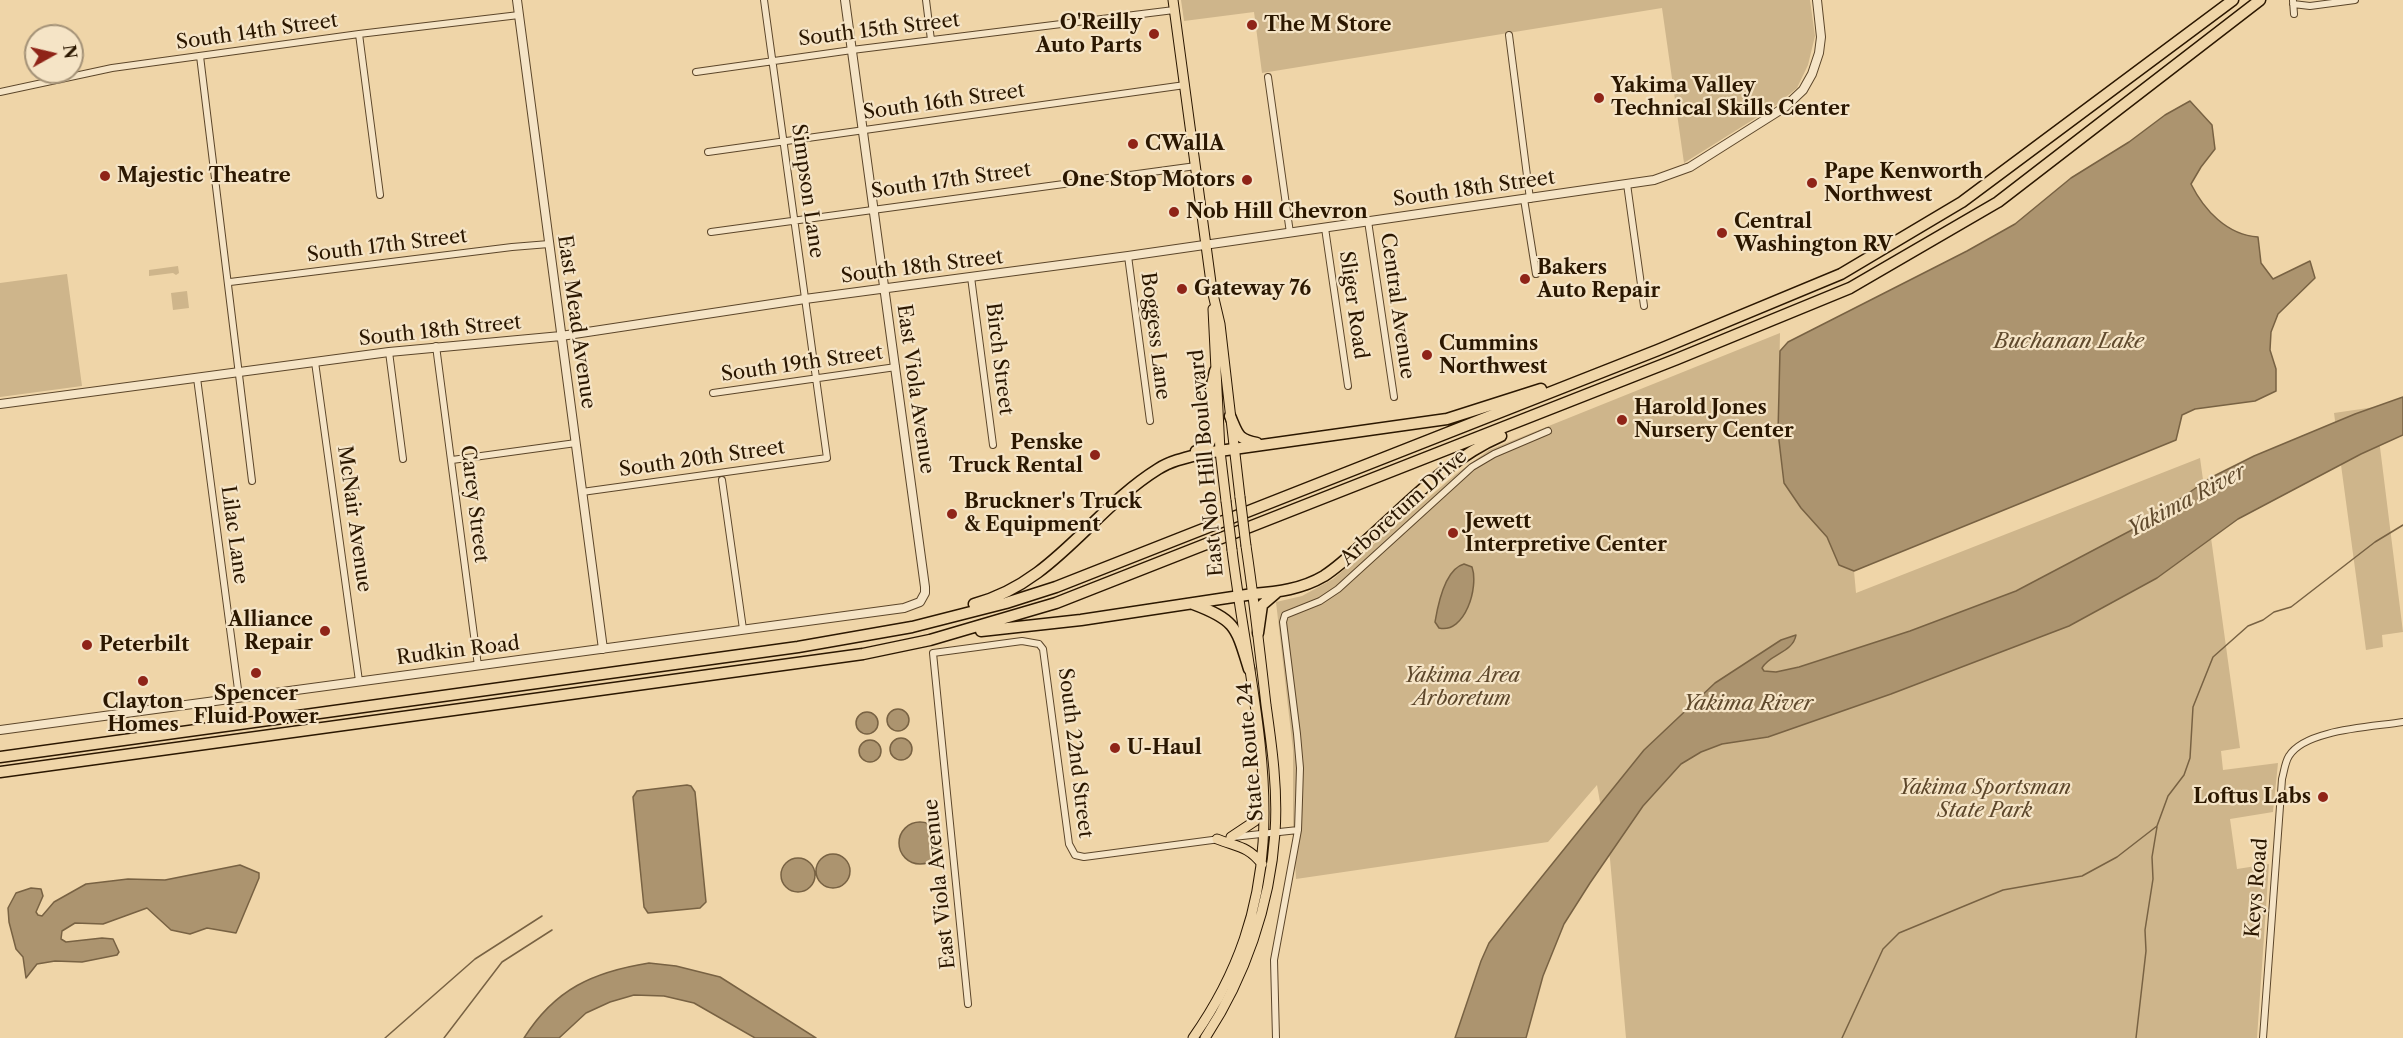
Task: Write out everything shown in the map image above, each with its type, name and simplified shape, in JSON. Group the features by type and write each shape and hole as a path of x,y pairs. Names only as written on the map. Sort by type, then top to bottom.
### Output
{"highway":[{"path":"0,757 798,647 912,627 1006,603 1056,587 1658,350 1841,274 1962,202 2233,0"},
{"path":"0,772 863,654 930,639 1056,603 1677,359 1850,288 1998,202 2260,0"},
{"path":"1176,460 1220,451 1448,418 1541,389 1582,372 1658,350"},
{"path":"930,639 979,631 1081,620 1296,588 1324,576 1344,561 1452,465 1485,443 1631,382 1677,359"},
{"path":"798,647 987,601 1033,577 1144,479 1176,460 1208,446 1212,439 1211,389 1215,371"},
{"path":"1230,416 1238,435 1246,441 1263,445"},
{"path":"1258,633 1262,605 1276,592"},
{"path":"1190,603 1227,619 1238,633 1250,669"}],"main road":[{"name":"East Nob Hill Boulevard","path":"1174,5 1212,291 1220,451 1238,596"},
{"name":"East Nob Hill Boulevard","path":"1212,291 1220,324 1253,594"},
{"name":"State Route 24","path":"1204,1038 1233,988 1256,934 1266,894 1275,832 1274,760 1253,594"},
{"name":"State Route 24","path":"1193,1038 1215,1004 1237,959 1250,920 1262,864 1265,800 1260,736 1238,596"},
{"path":"1231,837 1255,822 1265,800"},
{"path":"1217,839 1243,847 1262,864"}],"street":[{"name":"East Mead Avenue","path":"517,0 603,649"},
{"name":"Simpson Lane","path":"764,0 827,458"},
{"name":"East Viola Avenue","path":"845,0 925,587 925,593 920,602"},
{"path":"926,0 931,40"},
{"name":"South 18th Street","path":"0,404 436,346 561,336 1661,178 1690,167 1785,107 1803,90 1812,74 1821,44 1817,0"},
{"path":"2294,14 2293,2 2310,6 2355,0"},
{"name":"South 15th Street","path":"696,72 1174,5"},
{"name":"South 14th Street","path":"0,92 112,68 359,34 519,15"},
{"path":"359,34 380,195"},
{"path":"1509,35 1536,274"},
{"path":"200,56 230,282 238,372 252,481"},
{"path":"1268,77 1290,233"},
{"name":"South 16th Street","path":"708,152 1185,85"},
{"name":"South 17th Street","path":"711,232 874,208 1196,166"},
{"path":"1627,184 1644,306"},
{"name":"Central Avenue","path":"1368,221 1394,397"},
{"name":"Sliger Road","path":"1325,228 1348,386"},
{"name":"South 17th Street","path":"230,282 549,244"},
{"name":"Boggess Lane","path":"1128,256 1150,421"},
{"name":"Birch Street","path":"971,277 993,445"},
{"name":"Carey Street","path":"436,346 478,666"},
{"path":"389,352 403,459"},
{"name":"McNair Avenue","path":"315,362 359,681"},
{"name":"South 19th Street","path":"713,393 896,367"},
{"name":"Lilac Lane","path":"197,378 239,697"},
{"name":"Arboretum Drive","path":"1298,830 1300,768 1283,622 1285,615 1320,600 1338,589 1482,460 1548,431"},
{"path":"452,460 576,443"},
{"name":"South 20th Street","path":"582,492 827,458"},
{"path":"722,480 743,629"},
{"name":"Rudkin Road","path":"0,730 904,608 920,602"},
{"name":"South 22nd Street","path":"933,653 1022,641 1039,644 1043,650 1069,844 1075,855 1081,857 1298,830"},
{"name":"East Viola Avenue","path":"933,653 968,1004"},
{"name":"Keys Road","path":"2263,1038 2282,779 2289,756 2303,743 2322,735 2403,722"},
{"path":"1276,1038 1274,960 1298,830"}],"green space":[{"path":"1181,0 1810,0 1815,36 1808,65 1797,88 1775,106 1684,163 1662,8 1262,73 1254,12 1184,21"},
{"path":"178,266 179,273 176,275 173,273 149,276 149,270"},
{"path":"67,274 82,386 0,397 0,283"},
{"path":"187,291 189,308 173,310 171,293"},
{"name":"Yakima Sportsman State Park","path":"1780,333 1778,432 1784,483 1801,508 1827,537 1839,565 1854,571 1856,593 2200,458 2240,748 2221,751 2223,770 2278,763 2273,812 2230,819 2237,869 2269,864 2257,1038 1626,1038 1610,859 1597,785 1548,842 1296,879 1293,750 1276,602 1302,596 1333,579 1456,474 1489,450"},
{"path":"2375,407 2403,632 2382,635 2383,647 2366,650 2334,413"}],"water":[{"name":"Buchanan Lake","path":"2190,101 2212,125 2215,149 2191,184 2196,194 2210,212 2227,226 2236,232 2258,237 2261,263 2273,279 2310,261 2315,278 2278,314 2271,332 2270,350 2276,369 2276,391 2255,401 2195,409 2182,415 2176,440 1854,571 1839,565 1827,537 1801,508 1784,483 1778,432 1780,351 1788,342 1967,251 2015,224 2071,178 2129,142 2165,115"},
{"name":"Yakima River","path":"2403,397 2403,435 2361,454 2238,519 2157,578 2069,626 1891,694 1768,737 1722,744 1701,752 1681,764 1643,806 1564,924 1543,976 1526,1038 1455,1038 1489,943 1644,750 1715,683 1781,640 1796,635 1786,650 1765,663 1762,668 1764,671 1776,672 1799,667 1910,631 2016,591 2147,522 2210,478 2254,456 2355,414"},
{"path":"1464,564 1472,567 1474,576 1468,607 1456,624 1448,628 1439,628 1435,622 1447,580 1457,567"},
{"path":"894,709 902,709 909,716 909,724 902,731 894,731 887,724 887,716"},
{"path":"863,712 871,712 878,719 878,727 871,734 863,734 856,727 856,719"},
{"path":"897,738 905,738 912,745 912,753 905,760 897,760 890,753 890,745"},
{"path":"866,740 874,740 881,747 881,755 874,762 866,762 859,755 859,747"},
{"path":"691,786 695,792 706,902 700,908 648,913 644,907 633,797 637,791"},
{"path":"920,822 935,828 941,843 935,858 920,864 905,858 899,843 905,828"},
{"path":"833,854 845,859 850,871 845,883 833,888 821,883 816,871 821,859"},
{"path":"798,858 810,863 815,875 810,887 798,892 786,887 781,875 786,863"},
{"path":"240,865 259,873 259,878 236,933 207,928 190,934 171,930 147,908 103,924 75,923 62,931 61,939 66,942 113,939 119,952 117,955 82,962 55,961 37,964 26,978 23,957 16,949 9,922 8,908 16,893 31,888 41,889 43,896 36,912 42,916 54,902 86,884 128,879 165,880"},
{"path":"649,963 676,966 720,977 816,1038 755,1038 694,1003 664,996 634,995 610,1002 586,1013 559,1038 524,1038 549,1007 562,995 577,986 610,972"}],"waterway":[{"path":"1842,1038 1883,949 1899,933 2003,890 2082,876 2117,857 2157,826 2168,796 2184,775 2190,758 2193,707 2213,657 2248,626 2263,620 2274,612 2291,607 2375,542 2403,525"},
{"path":"2136,1038 2146,951 2145,930 2153,879 2152,857 2157,827"},
{"path":"385,1038 475,959 542,916"},
{"path":"444,1038 502,962 552,930"}],"place":[{"name":"The M Store","path":"1252,25"},
{"name":"O'Reilly Auto Parts","path":"1154,34"},
{"name":"Yakima Valley Technical Skills Center","path":"1599,98"},
{"name":"CWallA","path":"1133,144"},
{"name":"Majestic Theatre","path":"105,176"},
{"name":"One Stop Motors","path":"1247,180"},
{"name":"Pape Kenworth Northwest","path":"1812,183"},
{"name":"Nob Hill Chevron","path":"1174,212"},
{"name":"Central Washington RV","path":"1722,233"},
{"name":"Bakers Auto Repair","path":"1525,279"},
{"name":"Gateway 76","path":"1182,289"},
{"name":"Cummins Northwest","path":"1427,355"},
{"name":"Harold Jones Nursery Center","path":"1622,420"},
{"name":"Penske Truck Rental","path":"1095,455"},
{"name":"Bruckner's Truck & Equipment","path":"952,514"},
{"name":"Jewett Interpretive Center","path":"1453,533"},
{"name":"Alliance Repair","path":"325,631"},
{"name":"Peterbilt","path":"87,645"},
{"name":"Spencer Fluid Power","path":"256,673"},
{"name":"Clayton Homes","path":"143,681"},
{"name":"U-Haul","path":"1115,748"},
{"name":"Loftus Labs","path":"2323,797"}],"park label":[{"name":"Yakima Area Arboretum","path":"1462,688"}]}
